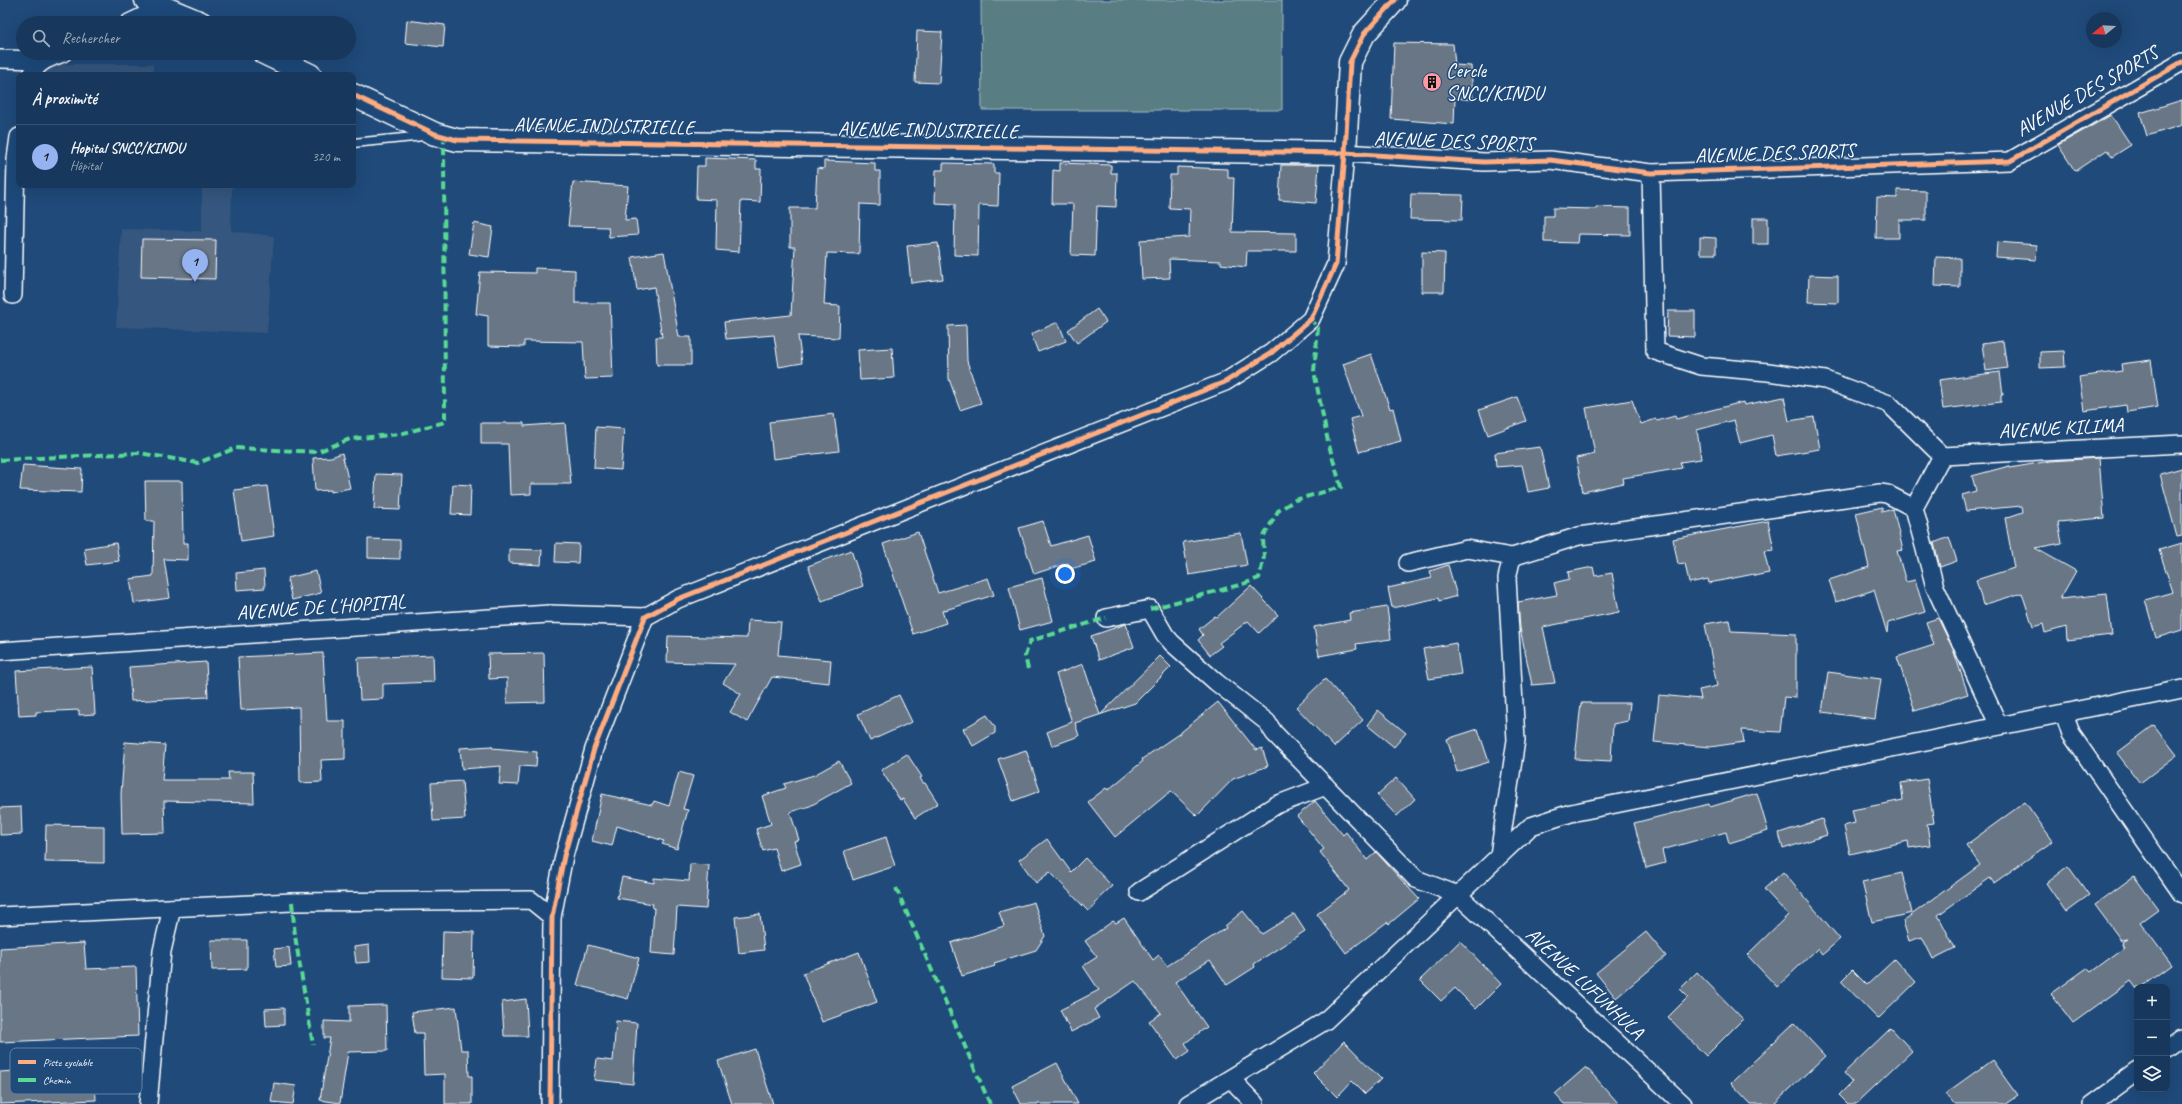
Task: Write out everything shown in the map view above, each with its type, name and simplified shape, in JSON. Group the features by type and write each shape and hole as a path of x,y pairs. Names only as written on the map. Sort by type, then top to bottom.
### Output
{"street":[{"path":"550,1104 552,917 564,856 594,749 645,617 678,599 1225,382 1271,353 1311,319 1336,264 1345,153 1350,62 1364,34 1395,0"},
{"path":"138,16 156,3 185,16"},
{"path":"0,59 16,59"},
{"path":"33,72 35,67 44,60"},
{"path":"279,60 304,72"},
{"name":"AVENUE DES SPORTS","path":"1345,153 1484,162 1550,160 1650,173 2010,161 2182,62"},
{"name":"AVENUE INDUSTRIELLE","path":"356,96 435,134 457,140 1345,153"},
{"path":"13,295 7,258 8,159 16,143"},
{"path":"1650,173 1655,351 1706,367 1768,372 1825,380 1889,404 1942,456 1914,508 1935,587 1999,726"},
{"name":"AVENUE KILIMA","path":"1942,456 2182,444"},
{"path":"1408,563 1467,549 1512,557 1579,536 1880,493 1887,494 1914,508"},
{"path":"1499,855 1516,740 1507,578 1512,557"},
{"path":"1106,618 1150,609 1165,635 1172,643 1216,682 1267,722 1274,732 1416,879 1458,895"},
{"name":"AVENUE DE L'HOPITAL","path":"0,651 549,614 645,617"},
{"path":"1188,1104 1325,1021 1531,826 1571,812 2182,688"},
{"path":"2064,713 2072,734 2182,894"},
{"path":"1139,892 1276,805 1326,786"},
{"name":"AVENUE LUFUNHULA","path":"1458,895 1683,1104"},
{"path":"0,916 292,902 531,900 552,917"},
{"path":"148,1104 162,951 172,908"},
{"path":"2170,1048 2182,1039"},
{"path":"2092,1104 2134,1073"},
{"path":"1231,1079 1255,1104"}],"lane":[{"path":"356,143 435,134"}],"shaded area":[{"path":"36,64 153,64 153,72 36,72"},
{"path":"202,188 232,188 231,231 274,236 267,333 116,327 121,229 202,231"}],"green space":[{"path":"981,0 1282,0 1282,110 982,110"}],"building":[{"path":"407,20 445,25 443,47 405,43"},
{"path":"917,31 942,32 939,83 915,82"},
{"name":"Cercle SNCC/KINDU","path":"1394,43 1453,44 1455,65 1471,66 1473,100 1455,98 1454,124 1391,119"},
{"path":"2182,100 2182,125 2147,136 2140,113"},
{"path":"2111,115 2131,145 2112,157 2107,150 2075,171 2058,145"},
{"path":"705,158 756,160 756,169 761,169 760,202 741,201 739,252 716,250 717,200 696,199 697,166 705,166"},
{"path":"824,161 875,163 875,171 880,171 880,205 860,204 859,254 827,253 824,305 840,306 839,338 798,336 802,363 779,367 774,335 726,339 724,322 791,315 795,247 790,247 790,208 815,208 817,168 824,169"},
{"path":"943,163 994,164 994,173 999,173 998,206 979,205 978,256 954,255 955,204 935,203 936,170 943,170"},
{"path":"1060,163 1111,165 1111,173 1117,173 1116,207 1097,206 1095,256 1071,255 1073,204 1052,204 1053,170 1060,171"},
{"path":"1281,165 1319,165 1316,203 1279,200"},
{"path":"1177,167 1228,169 1228,178 1234,178 1232,232 1296,233 1296,251 1247,251 1246,267 1221,264 1221,261 1169,259 1170,278 1142,279 1140,240 1189,237 1190,209 1169,208 1170,175 1177,175"},
{"path":"573,182 628,186 625,220 636,219 638,235 609,237 608,227 568,226"},
{"path":"1897,190 1926,191 1926,220 1899,220 1899,238 1876,238 1877,197 1897,198"},
{"path":"1411,194 1463,195 1462,220 1410,219"},
{"path":"1596,207 1630,208 1630,235 1578,234 1577,243 1544,242 1544,216 1553,216 1553,208 1596,209"},
{"path":"1753,218 1768,218 1768,244 1753,244"},
{"path":"474,223 493,227 489,257 469,254"},
{"path":"1700,237 1716,238 1716,254 1700,254"},
{"path":"142,239 216,240 215,279 141,277"},
{"path":"1997,242 2037,245 2036,260 1996,257"},
{"path":"938,243 943,279 911,283 907,246"},
{"path":"664,252 679,337 691,337 691,365 657,365 656,337 662,337 654,287 637,290 632,257"},
{"path":"1422,252 1445,253 1444,292 1422,292"},
{"path":"1936,257 1960,258 1960,287 1935,286"},
{"path":"535,268 575,270 575,303 610,303 613,378 585,379 583,342 524,341 524,347 488,346 488,316 476,314 480,272 535,273"},
{"path":"1809,275 1838,276 1838,303 1808,302"},
{"path":"1097,309 1106,322 1077,343 1068,330"},
{"path":"1668,311 1695,311 1695,337 1667,336"},
{"path":"1058,322 1066,341 1038,352 1031,334"},
{"path":"966,325 967,361 981,403 960,410 949,379 948,326"},
{"path":"2003,341 2007,368 1986,371 1982,344"},
{"path":"892,348 894,378 860,380 858,350"},
{"path":"2064,351 2065,367 2040,368 2040,352"},
{"path":"1371,354 1390,409 1393,408 1401,441 1359,452 1350,419 1361,416 1343,364"},
{"path":"2151,360 2158,407 2127,412 2126,405 2084,411 2079,377 2122,371 2121,364"},
{"path":"2000,372 2003,395 2001,395 2001,402 1943,409 1939,380"},
{"path":"1517,397 1526,421 1488,435 1479,410"},
{"path":"1784,397 1789,421 1814,417 1820,449 1776,456 1772,435 1740,443 1734,420 1697,430 1701,459 1680,462 1682,468 1623,478 1624,483 1583,492 1576,458 1595,454 1586,408 1632,400 1641,424 1656,419 1657,421 1675,416 1676,419 1743,402 1744,405"},
{"path":"834,414 839,451 773,459 769,422"},
{"path":"481,423 524,423 524,426 565,423 571,484 531,484 531,494 510,495 508,444 481,444"},
{"path":"596,427 624,429 621,470 594,468"},
{"path":"1540,447 1549,488 1528,492 1522,465 1496,467 1495,453"},
{"path":"342,453 350,488 331,492 331,490 315,491 313,458 331,457"},
{"path":"2099,458 2104,518 2058,522 2062,543 2035,548 2076,571 2060,599 2107,594 2112,635 2067,640 2066,627 2045,633 2043,624 2033,627 2022,593 1983,605 1976,580 2014,568 2005,518 2023,512 2022,506 1966,511 1962,495 1976,491 1972,476 2009,466 2010,468 2050,461"},
{"path":"23,465 82,469 81,492 20,490"},
{"path":"2182,468 2182,536 2177,537 2160,474"},
{"path":"376,474 402,475 400,510 374,509"},
{"path":"145,481 182,481 183,543 188,543 188,560 164,559 170,598 134,603 130,579 153,576 154,521 146,521"},
{"path":"453,484 471,485 470,515 451,514"},
{"path":"267,486 274,536 241,541 234,490"},
{"path":"1882,507 1882,512 1893,509 1903,550 1897,551 1906,582 1915,580 1925,612 1888,623 1887,633 1874,590 1836,602 1829,580 1869,567 1856,513"},
{"path":"1043,521 1051,546 1088,535 1096,562 1070,569 1068,563 1034,574 1019,528"},
{"path":"1768,521 1774,550 1764,551 1769,573 1754,576 1754,574 1709,583 1708,579 1689,583 1685,563 1678,564 1673,539"},
{"path":"918,532 938,593 988,578 994,595 942,611 946,623 913,634 883,544"},
{"path":"1241,533 1247,565 1189,575 1183,542"},
{"path":"1949,537 1957,561 1940,567 1934,543"},
{"path":"368,539 400,540 400,559 368,558"},
{"path":"116,543 119,561 87,565 84,548"},
{"path":"556,543 579,544 578,563 555,562"},
{"path":"2182,543 2182,630 2156,638 2145,600 2173,592 2159,550"},
{"path":"509,549 542,550 541,565 509,563"},
{"path":"851,550 863,586 822,601 808,566"},
{"path":"1448,565 1457,596 1439,601 1438,598 1392,608 1388,588 1432,578 1430,571"},
{"path":"1593,567 1595,576 1612,573 1619,612 1543,627 1555,683 1532,685 1520,628 1518,602 1557,595 1554,583 1569,579 1568,572"},
{"path":"264,570 265,588 237,590 236,573"},
{"path":"316,571 321,593 292,600 287,578"},
{"path":"1042,578 1053,621 1020,630 1009,587"},
{"path":"1251,586 1278,615 1259,633 1248,621 1219,643 1222,646 1210,655 1198,640 1203,635 1199,629 1215,616 1217,617"},
{"path":"1387,607 1391,639 1356,644 1357,649 1319,656 1314,627 1350,620 1349,613"},
{"path":"1938,618 1953,649 1968,694 1915,711 1897,657 1934,645 1926,622"},
{"path":"748,620 781,622 778,655 831,660 829,683 772,677 747,722 730,712 741,694 723,683 735,664 667,662 668,636 747,638"},
{"path":"1729,620 1731,631 1796,634 1796,698 1784,697 1780,732 1742,730 1744,742 1710,747 1654,742 1659,695 1701,699 1699,690 1717,686 1705,624"},
{"path":"1126,624 1134,647 1099,660 1091,636"},
{"path":"1456,643 1461,674 1429,679 1423,649"},
{"path":"323,653 327,721 345,721 345,759 321,760 322,782 300,783 299,707 241,710 238,657"},
{"path":"544,653 545,702 507,703 507,678 489,679 488,654"},
{"path":"433,655 434,682 383,684 383,699 360,700 358,658"},
{"path":"1160,656 1171,667 1135,703 1101,714"},
{"path":"206,662 208,697 131,701 129,667"},
{"path":"1083,664 1100,715 1075,723 1079,736 1052,746 1047,732 1072,722 1056,674"},
{"path":"92,667 95,714 79,715 79,710 36,712 36,715 19,716 16,671"},
{"path":"1828,672 1881,679 1875,719 1822,712"},
{"path":"1325,679 1363,720 1334,747 1296,707"},
{"path":"899,695 912,722 870,741 858,714"},
{"path":"1218,702 1256,750 1262,748 1268,766 1233,779 1197,816 1171,791 1115,837 1088,802 1106,788 1108,790 1143,761 1142,759 1180,733"},
{"path":"1581,703 1630,703 1628,721 1613,724 1611,761 1575,759"},
{"path":"1378,710 1406,733 1394,747 1367,725"},
{"path":"987,715 995,727 995,733 973,746 963,729"},
{"path":"2154,725 2177,755 2140,783 2117,753"},
{"path":"1478,729 1489,762 1457,772 1447,739"},
{"path":"125,742 165,745 162,780 229,780 228,772 253,772 254,803 164,801 165,833 122,834 121,794"},
{"path":"492,746 492,748 537,752 536,767 520,766 518,785 499,784 501,766 462,769 460,748"},
{"path":"1026,750 1040,791 1013,801 998,759"},
{"path":"907,754 922,777 920,778 923,783 925,783 938,803 915,818 903,799 900,800 881,770"},
{"path":"839,761 851,783 810,806 790,812 799,840 794,841 801,864 781,871 774,848 763,851 756,829 771,824 762,796 786,788 784,784 814,775"},
{"path":"679,772 693,776 683,809 688,810 677,849 662,844 664,841 617,826 612,846 592,841 602,794 652,805 654,801 669,806"},
{"path":"1396,778 1415,799 1397,816 1377,795"},
{"path":"1927,779 1934,823 1927,824 1930,845 1909,848 1908,841 1850,854 1844,826 1855,823 1852,810 1903,800 1901,783"},
{"path":"462,781 465,819 433,821 431,783"},
{"path":"1757,793 1768,831 1729,843 1726,832 1662,850 1665,863 1646,868 1634,823 1709,804 1710,807"},
{"path":"1315,801 1343,835 1346,832 1367,860 1376,852 1419,899 1389,924 1387,922 1346,953 1317,914 1349,890 1320,852 1324,849 1297,816"},
{"path":"2025,802 2053,841 1994,883 1990,878 1938,915 1955,948 1933,959 1922,937 1909,941 1903,921 1980,865 1966,845"},
{"path":"21,807 22,834 0,835 0,808"},
{"path":"1822,819 1827,835 1783,849 1779,833"},
{"path":"46,825 104,826 104,863 45,862"},
{"path":"886,837 895,866 853,880 844,851"},
{"path":"1047,839 1071,872 1085,858 1112,886 1094,903 1096,905 1088,911 1050,872 1036,883 1019,860"},
{"path":"690,864 709,865 706,909 677,907 674,955 651,953 653,904 617,898 622,877 654,883 654,878 689,881"},
{"path":"2068,866 2089,895 2066,912 2046,883"},
{"path":"1783,872 1840,939 1822,955 1817,949 1777,987 1747,955 1788,915 1764,889"},
{"path":"1902,873 1912,913 1872,922 1862,882"},
{"path":"2134,876 2158,909 2140,922 2172,965 2146,984 2134,985 2131,981 2073,1023 2051,994 2087,968 2091,972 2125,947 2122,942 2127,939 2121,940 2095,905"},
{"path":"1034,902 1045,936 1036,950 994,963 995,966 962,976 951,943 1004,926 999,912"},
{"path":"1243,911 1262,934 1294,914 1305,931 1254,964 1255,967 1227,985 1210,960 1175,982 1207,1027 1185,1043 1190,1051 1177,1060 1149,1021 1161,1013 1135,981 1094,1009 1099,1018 1071,1032 1060,1010 1099,990 1083,966 1097,957 1085,941 1113,921 1116,923 1124,918 1153,960 1159,955 1167,966 1226,928 1225,926"},
{"path":"760,914 764,950 739,953 735,917"},
{"path":"443,931 474,932 473,978 442,977"},
{"path":"1646,932 1666,956 1616,998 1596,973"},
{"path":"211,940 247,940 247,969 212,970"},
{"path":"1460,941 1501,984 1476,1009 1455,988 1441,1001 1420,980"},
{"path":"84,943 86,969 136,967 138,1036 0,1042 0,948"},
{"path":"369,945 370,962 356,963 354,947"},
{"path":"588,945 639,958 628,999 577,985"},
{"path":"289,947 291,966 276,967 274,949"},
{"path":"859,952 877,1002 822,1022 803,973"},
{"path":"1895,959 1916,982 1878,1019 1841,981 1852,970 1867,985"},
{"path":"1697,972 1743,1019 1706,1056 1668,1017 1688,997 1680,989"},
{"path":"526,999 528,1036 504,1036 502,1002"},
{"path":"386,1005 387,1051 348,1052 340,1103 320,1100 330,1038 324,1038 324,1021 349,1022 349,1006"},
{"path":"456,1007 461,1050 468,1050 469,1076 472,1076 472,1104 445,1104 445,1074 424,1075 423,1033 415,1033 412,1012"},
{"path":"284,1008 284,1025 266,1026 265,1009"},
{"path":"616,1021 637,1023 633,1084 594,1080 597,1059 613,1061"},
{"path":"1794,1023 1825,1056 1774,1104 1751,1104 1731,1083"},
{"path":"1891,1028 1912,1051 1856,1104 1848,1104 1839,1095 1852,1082 1844,1073"},
{"path":"1344,1041 1381,1079 1365,1094 1352,1081 1337,1097 1313,1073"},
{"path":"755,1049 773,1104 732,1104 718,1061"},
{"path":"1992,1060 2017,1095 2004,1104 1954,1104 1946,1093"},
{"path":"1057,1063 1078,1104 1021,1104 1012,1086"},
{"path":"1586,1067 1619,1104 1564,1104 1555,1094"},
{"path":"10,1071 10,1094 96,1094 96,1100 0,1104 0,1072"},
{"path":"274,1083 296,1086 293,1104 271,1102"}],"marked path":[{"path":"0,460 139,453 198,463 236,448 317,452 350,439 400,434 445,422 444,137"},
{"path":"1150,609 1243,584 1259,578 1264,557 1263,538 1278,511 1295,500 1341,487 1328,442 1314,371 1318,328 1311,319"},
{"path":"1028,669 1025,656 1030,641 1106,618"},
{"path":"896,888 990,1104"},
{"path":"292,902 295,936 313,1045"}],"cycle path":[{"path":"356,96 435,134 457,140 1345,153 1350,62 1364,34 1395,0"},
{"path":"550,1104 552,917 564,856 594,749 645,617 678,599 1225,382 1271,353 1311,319 1336,264 1345,153 1484,162 1550,160 1651,173 2010,161 2182,62"}],"place":[{"name":"Cercle SNCC/KINDU","path":"1432,82"},
{"name":"Hopital SNCC/KINDU","path":"195,282"}]}
